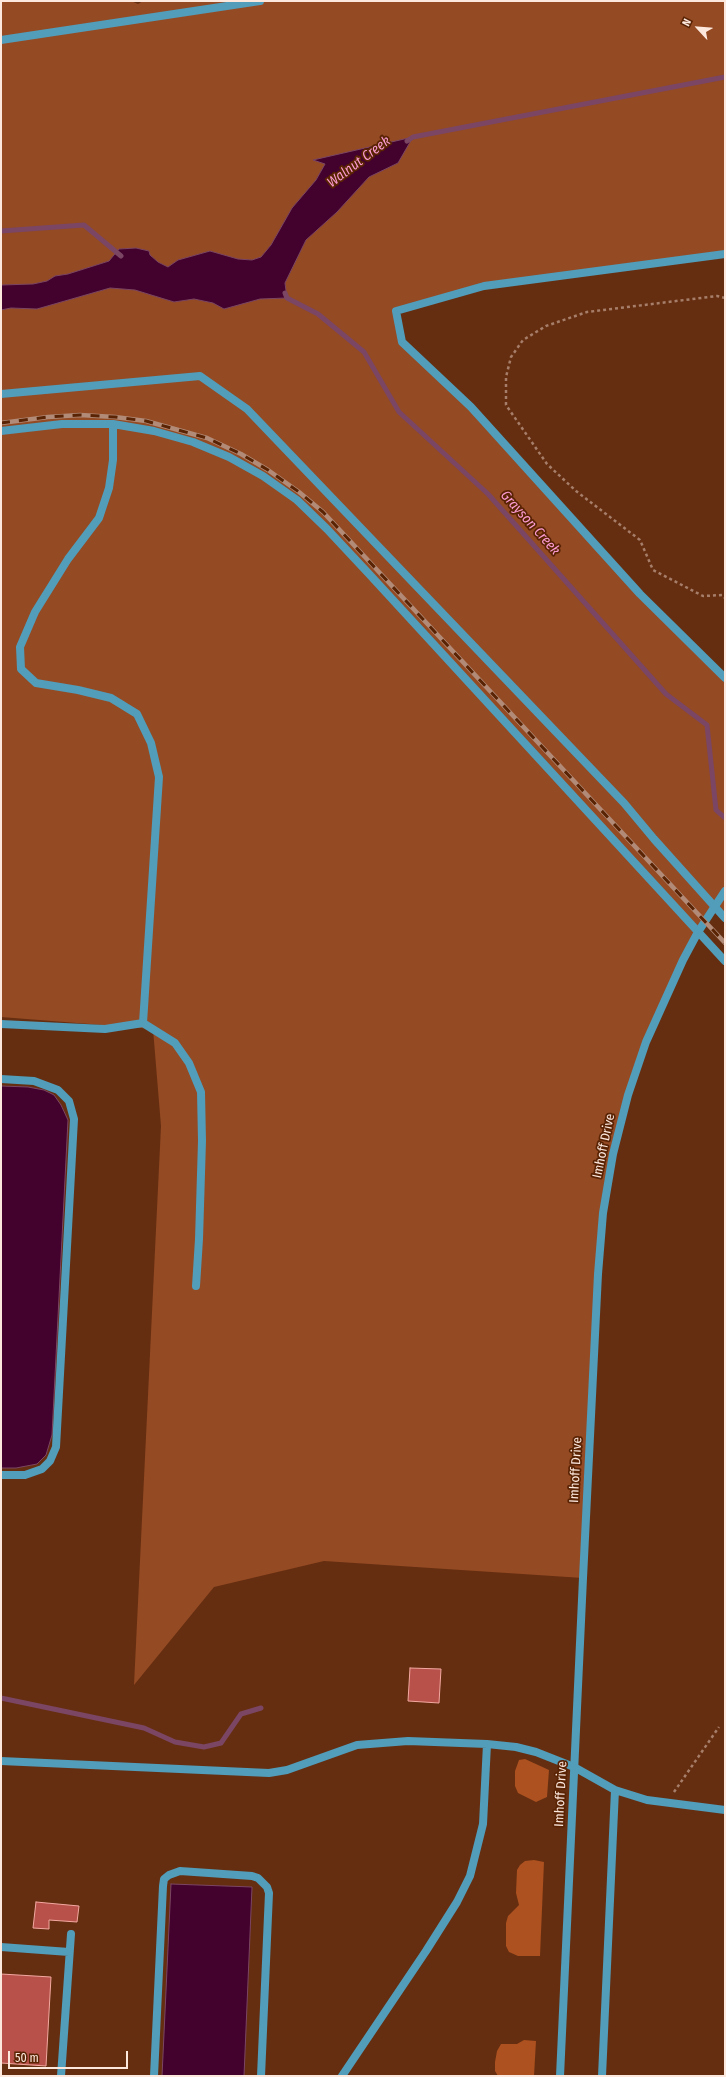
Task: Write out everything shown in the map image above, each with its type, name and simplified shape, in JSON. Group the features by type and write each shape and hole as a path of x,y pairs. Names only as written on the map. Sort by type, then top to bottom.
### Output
{"street":[{"path":"1,40 260,1"},
{"path":"725,254 484,286 396,311 402,342 471,407 640,594 725,678"},
{"path":"1,394 200,376 206,380 246,409 263,426 624,803 725,918"},
{"path":"1,431 62,424 113,424 154,431 193,442 229,457 263,476 297,500 365,570 725,961"},
{"path":"113,424 113,460 110,488 99,518 68,558 35,612 20,647 20,654 21,669 36,683 78,690 110,698 137,714 152,743 159,777 143,1023"},
{"name":"Imhoff Drive","path":"560,2076 598,1274 603,1213 613,1154 628,1095 643,1050 666,995 698,932 722,894"},
{"path":"1,1024 105,1029 143,1023 175,1043 189,1062 201,1092 202,1148 196,1286"},
{"path":"1,1079 34,1081 58,1090 69,1101 74,1120 56,1447 50,1460 42,1469 25,1475 1,1476"},
{"path":"1,1761 269,1773 287,1770 357,1745 408,1742 487,1744 516,1747 536,1752 574,1767 616,1790 647,1800 725,1810"},
{"path":"342,2076 426,1951 457,1902 470,1876 483,1824 487,1744"},
{"path":"602,2076 616,1790"},
{"path":"154,2076 163,1886 164,1879 168,1875 180,1871 252,1876 258,1878 267,1887 269,1893 261,2076"},
{"path":"61,2076 71,1934"},
{"path":"1,1947 69,1952"}],"path":[{"path":"725,298 717,296 587,312 546,326 523,340 512,357 506,377 506,405 547,464 576,491 640,540 653,570 702,596 722,595 725,598"},
{"path":"667,1802 719,1727"}],"shaded area":[{"path":"1,1 131,1 138,4 143,1 725,1 725,254 484,286 396,311 402,342 471,407 640,594 725,678 725,918 714,907 683,960 628,1095 603,1213 583,1578 324,1561 214,1587 134,1685 161,1126 153,1029 1,1017 1,310 11,308 37,309 110,288 135,290 174,302 194,299 213,303 224,309 260,299 287,298 285,283 306,240 337,212 369,177 398,163 313,159 325,164 316,180 292,208 271,245 261,257 252,260 238,259 210,251 178,260 168,267 158,262 150,255 149,251 136,248 119,249 109,261 68,274 55,276 47,281 33,284 1,285"},
{"path":"525,1759 549,1770 547,1797 536,1802 518,1793 515,1786 515,1771 519,1760"},
{"path":"534,1860 544,1862 540,1956 518,1956 509,1952 506,1946 506,1923 508,1916 519,1905 516,1893 517,1870 525,1861"},
{"path":"524,2040 536,2041 534,2076 498,2076 495,2071 495,2062 497,2051 501,2044 517,2044"}],"water":[{"path":"413,137 398,163 369,177 337,212 306,240 285,283 287,298 260,299 224,309 213,303 194,299 174,302 135,290 110,288 37,309 11,308 1,310 1,285 33,284 47,281 55,276 68,274 109,261 119,249 136,248 149,251 150,255 158,262 168,267 178,260 210,251 238,259 252,260 261,257 271,245 292,208 316,180 325,164 313,160"},
{"path":"1,1086 28,1087 44,1090 54,1095 61,1105 68,1120 52,1435 46,1455 37,1464 16,1468 1,1468"},
{"path":"171,1884 252,1887 244,2076 162,2076"}],"building":[{"path":"410,1668 441,1669 439,1703 408,1701"},
{"path":"36,1902 79,1906 77,1922 49,1920 49,1929 33,1928"},
{"path":"1,1974 51,1977 46,2066 1,2063"}],"waterway":[{"name":"Walnut Creek","path":"407,141 413,137 725,77"},
{"name":"Walnut Creek","path":"1,231 84,225 121,256"},
{"name":"Grayson Creek","path":"285,293 287,298 318,314 364,352 399,412 488,494 666,694 707,725 716,810 725,818"},
{"path":"1,1698 144,1728 175,1742 204,1747 221,1743 241,1714 261,1708"}],"railway":[{"path":"1,423 48,417 80,415 146,421 207,438 241,454 268,470 299,492 323,512 725,943"}]}
